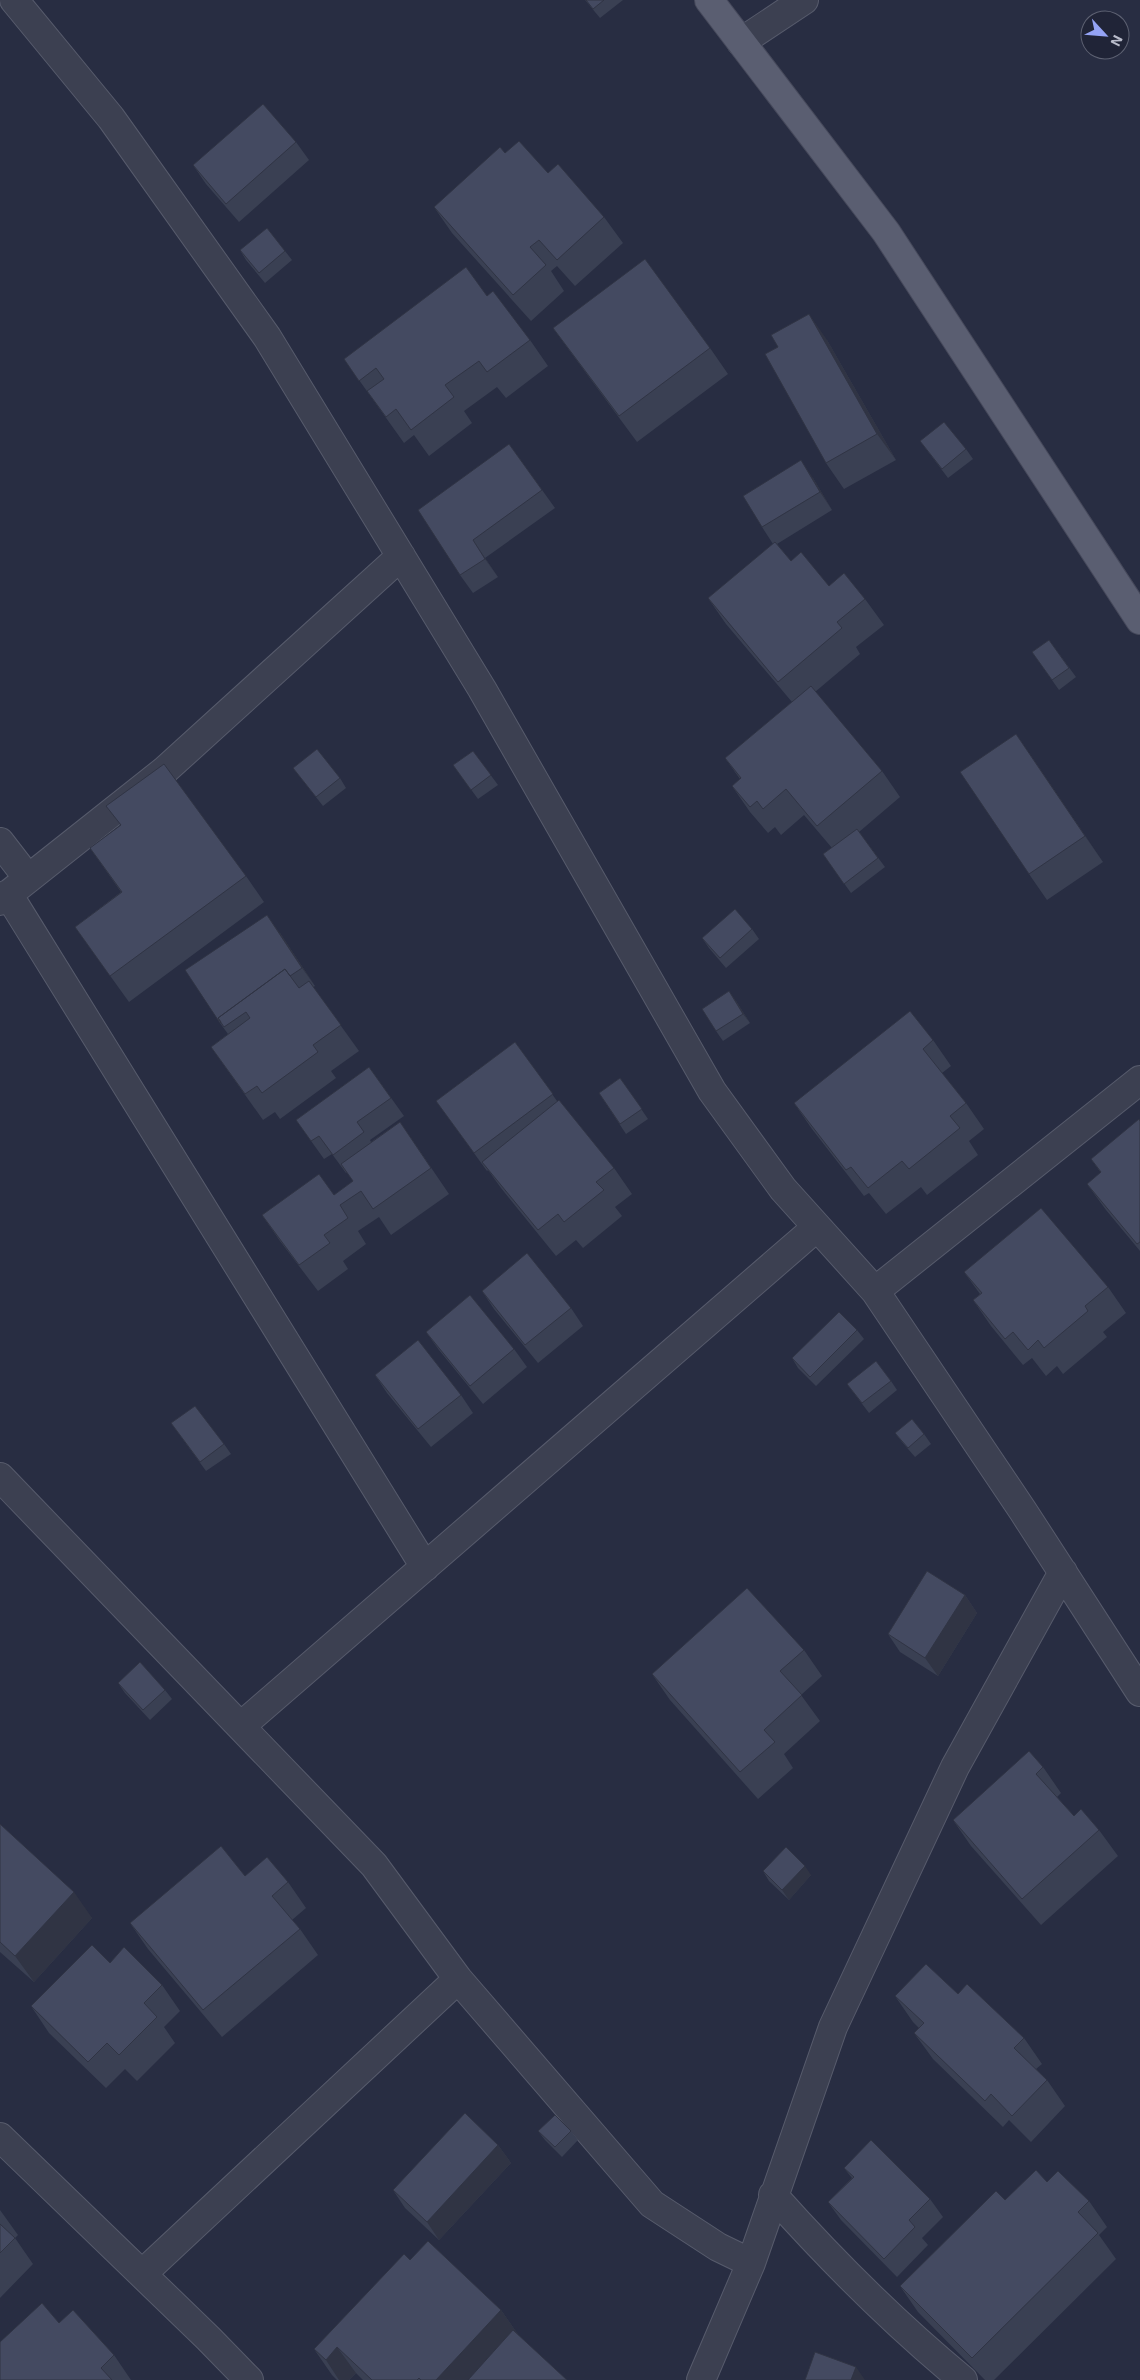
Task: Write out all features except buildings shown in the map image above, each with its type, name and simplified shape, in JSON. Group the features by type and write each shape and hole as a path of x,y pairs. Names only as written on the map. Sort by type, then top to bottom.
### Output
{"main road":[{"path":"709,0 886,232 1140,620"}],"street":[{"path":"14,0 111,118 266,337 482,689 712,1091 783,1189 875,1291 1063,1572 1140,1692"},
{"path":"741,42 804,0"},
{"path":"12,891 164,771 401,556"},
{"path":"0,842 12,891 425,1567"},
{"path":"875,1291 1140,1080"},
{"path":"241,1726 817,1227"},
{"path":"0,1477 374,1865 458,1979 652,2204 718,2247 751,2263"},
{"path":"701,2380 751,2263 773,2195 833,2027 955,1767 1063,1572"},
{"path":"142,2274 458,1979"},
{"path":"0,2137 249,2380"},
{"path":"773,2195 802,2227 916,2342 963,2380"}]}
